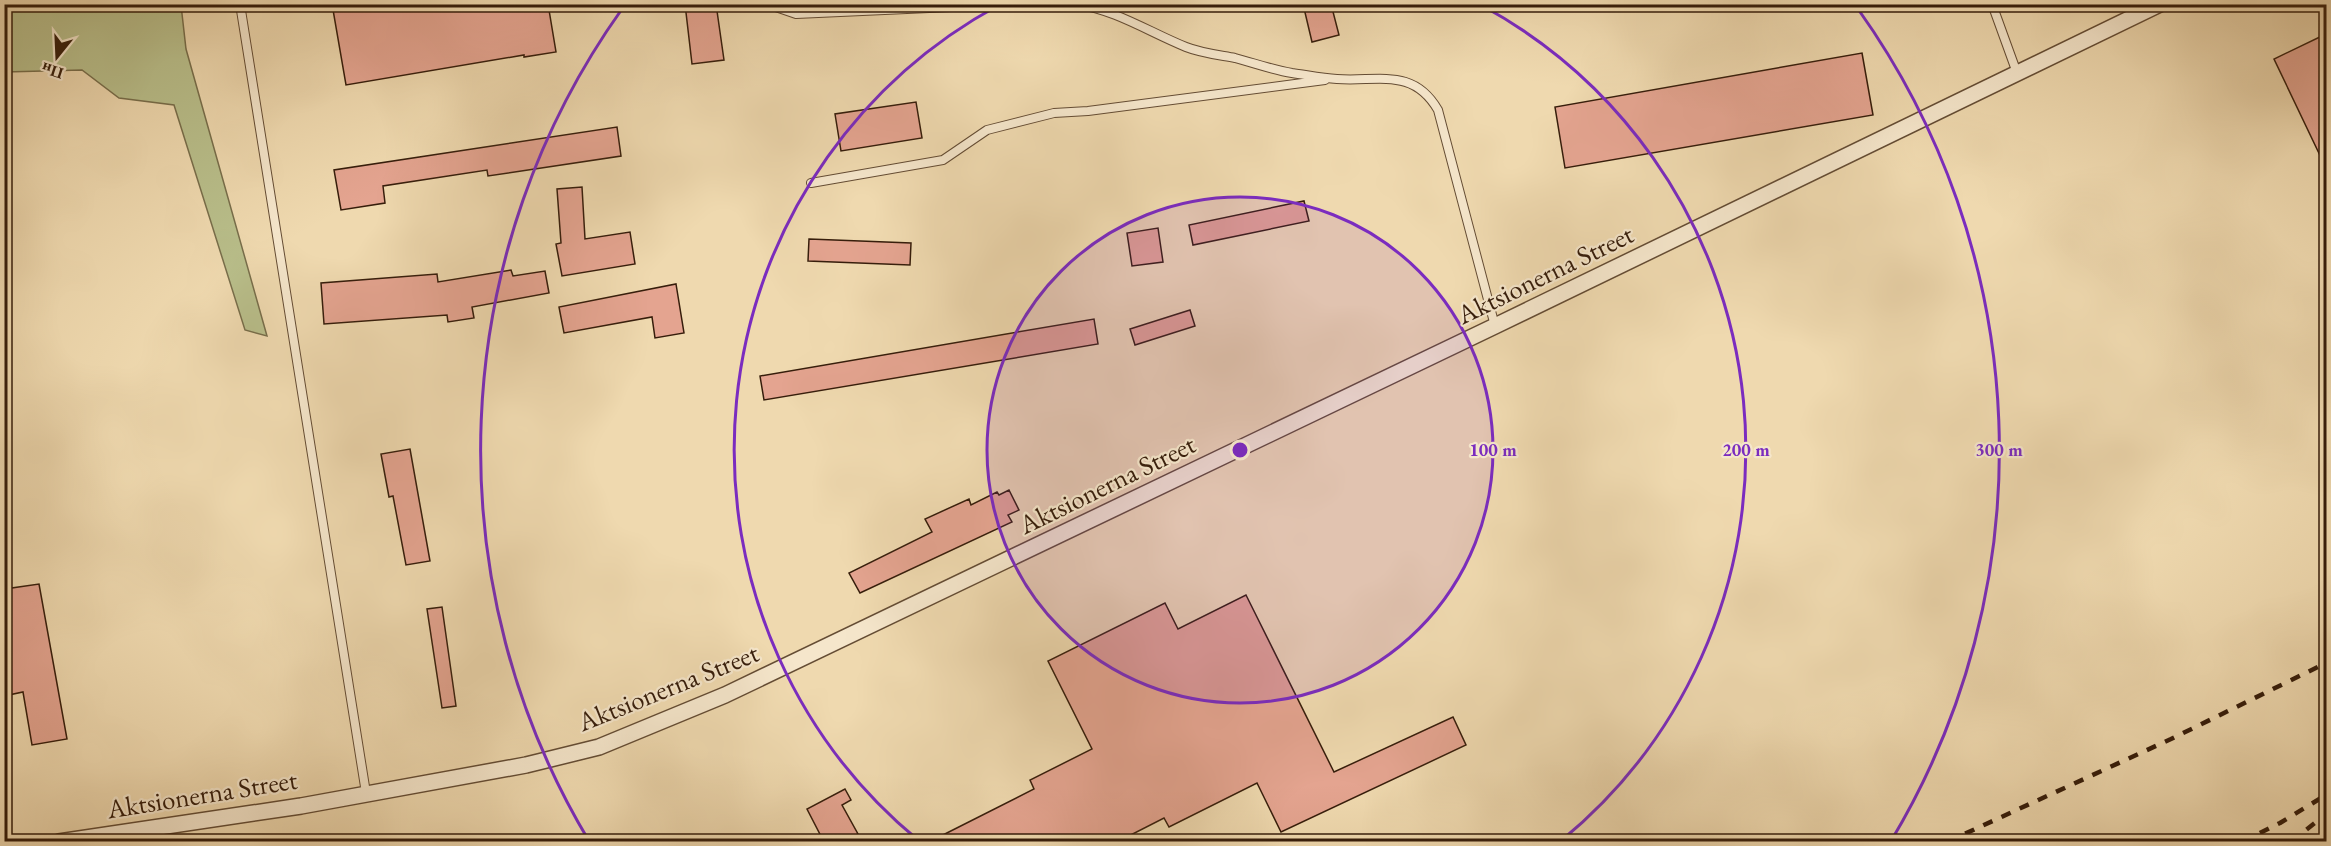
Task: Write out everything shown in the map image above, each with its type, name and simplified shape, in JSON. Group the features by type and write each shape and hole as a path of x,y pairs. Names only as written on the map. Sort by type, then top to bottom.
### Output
{"street":[{"name":"Aktsionerna Street","path":"59,842 301,806 526,765 599,747 715,700 2160,4"}],"lane":[{"path":"240,4 366,793"},
{"path":"766,4 796,14 1020,4"},
{"path":"1076,4 1095,7 1124,17 1189,48 1289,72 1337,79"},
{"path":"1992,4 2017,73"},
{"path":"811,183 943,160 987,130 1054,113 1088,111 1337,79 1390,77 1421,88 1432,99 1438,110 1495,326"}],"green space":[{"path":"4,5 181,5 186,49 267,336 245,330 174,105 119,98 82,70 5,72"}],"building":[{"path":"332,4 548,4 556,52 524,57 524,55 346,85"},
{"path":"685,4 716,4 724,60 692,64"},
{"path":"1303,4 1331,4 1339,35 1312,42"},
{"path":"2326,34 2326,168 2274,59"},
{"path":"1862,53 1873,115 1565,168 1555,107"},
{"path":"916,102 922,138 841,151 835,114"},
{"path":"617,127 621,156 488,176 487,170 383,186 385,203 341,210 334,170"},
{"path":"582,187 585,239 630,232 635,264 562,276 556,244 561,243 557,189"},
{"path":"1304,201 1309,221 1193,245 1189,225"},
{"path":"1158,228 1163,262 1132,266 1127,233"},
{"path":"809,239 911,243 910,265 808,261"},
{"path":"511,270 513,276 545,271 549,293 472,307 474,318 448,322 447,315 324,324 321,283 437,274 438,282"},
{"path":"676,284 684,333 655,338 652,317 564,333 559,307"},
{"path":"1190,310 1195,326 1135,345 1130,329"},
{"path":"1094,319 1098,344 764,400 760,376"},
{"path":"410,449 430,561 406,565 393,496 389,497 381,454"},
{"path":"1009,490 1019,510 1008,515 1012,522 860,593 849,573 932,532 925,519 969,499 971,505 997,492 999,495"},
{"path":"39,584 67,739 32,745 23,692 4,696 4,614 9,613 5,589"},
{"path":"1246,595 1334,772 1453,717 1466,745 1281,832 1257,783 1169,827 1164,818 1117,842 929,842 1034,789 1030,780 1092,749 1048,661 1165,603 1178,629"},
{"path":"442,607 456,706 442,708 427,609"},
{"path":"845,789 851,800 842,805 858,834 844,842 824,842 807,809"}],"railway":[{"path":"1947,842 2171,739 2326,663"},
{"path":"2242,842 2280,823 2326,795"},
{"path":"2291,842 2326,814"}]}
